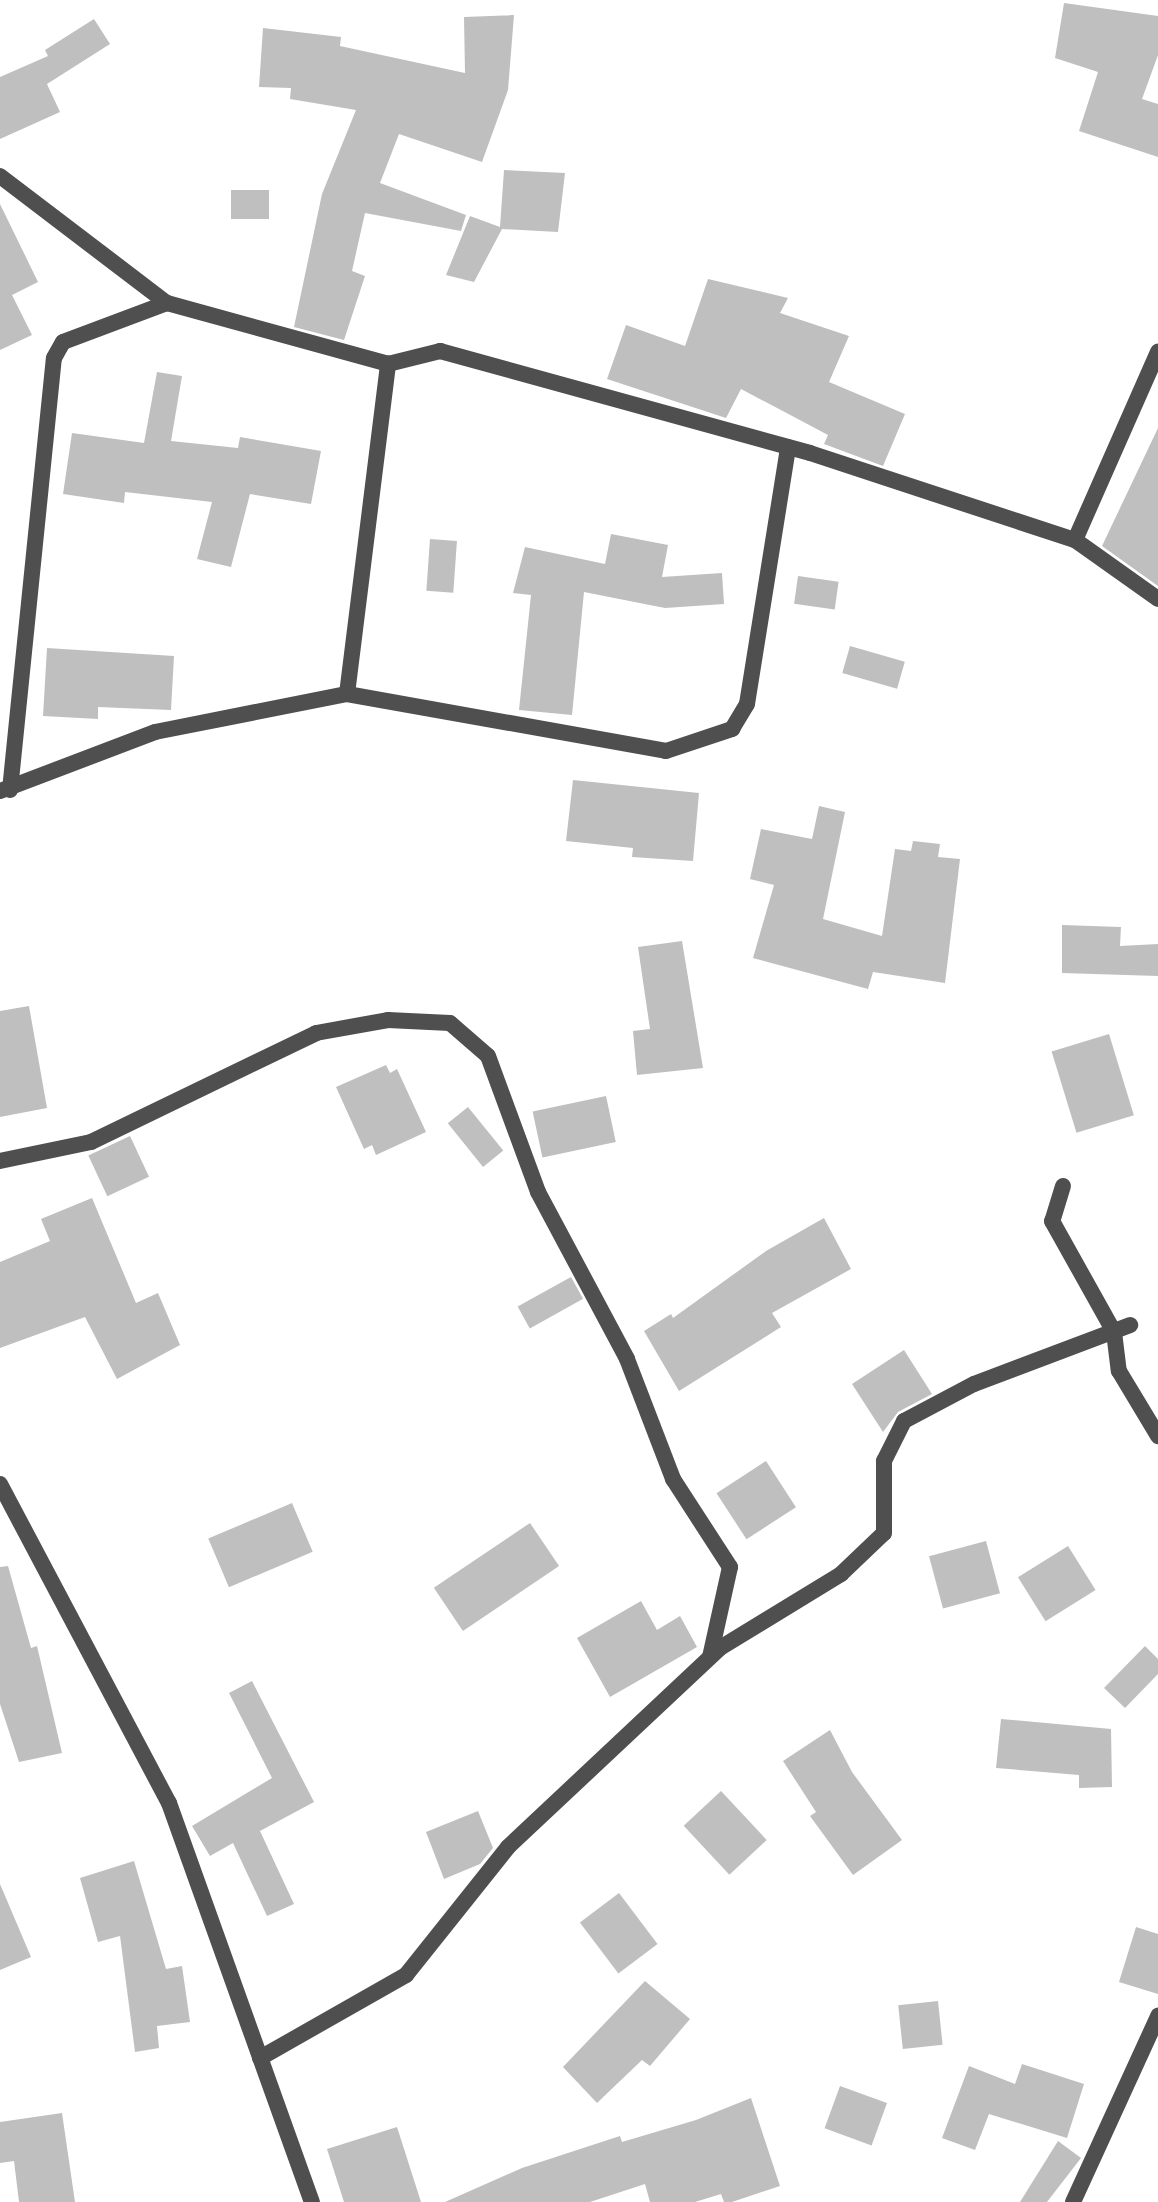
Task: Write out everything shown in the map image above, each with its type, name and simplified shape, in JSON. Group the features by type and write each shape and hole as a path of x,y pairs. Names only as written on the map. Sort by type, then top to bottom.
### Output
{"street":[{"path":"0,176 167,303 388,364 440,351 788,447 1075,540 1158,599"},
{"path":"167,303 63,342 54,358 5,791 155,732 347,694 666,751 732,729 747,704 788,447"},
{"path":"1075,540 1158,352"},
{"path":"347,694 388,364"},
{"path":"0,1161 91,1142 316,1033 388,1020 450,1023 488,1056 538,1192 627,1359 673,1479 730,1567 710,1657"},
{"path":"1063,1186 1052,1221 1122,1328 1119,1371 1158,1436"},
{"path":"260,2058 406,1975 508,1847 710,1657 841,1574 884,1533 884,1461 904,1421 974,1384 1122,1328"},
{"path":"0,1484 169,1803 312,2202"},
{"path":"1073,2202 1158,2016"}],"building":[{"path":"1064,3 1158,16 1158,55 1142,99 1158,104 1158,157 1079,131 1098,72 1055,58"},
{"path":"514,15 508,90 482,162 399,134 380,183 466,215 461,231 365,213 352,271 365,276 344,340 294,327 322,194 356,110 290,99 291,88 259,87 263,28 341,37 340,46 465,73 464,17"},
{"path":"94,19 110,44 47,84 60,112 0,139 0,77 48,56 45,50"},
{"path":"504,170 565,173 558,232 502,229 474,282 446,275 470,216 500,227"},
{"path":"231,190 269,190 269,219 231,219"},
{"path":"0,204 38,282 12,295 32,335 0,350"},
{"path":"708,279 788,298 780,313 849,336 829,382 905,414 883,466 824,444 828,435 741,389 726,418 607,379 626,325 685,346"},
{"path":"157,372 182,376 171,441 238,448 240,437 321,451 311,504 250,494 231,567 197,559 212,502 125,492 124,503 63,494 72,433 144,443"},
{"path":"1158,428 1158,586 1102,546"},
{"path":"611,534 668,545 662,577 722,573 724,604 665,608 584,592 572,715 519,710 531,595 513,593 525,547 605,564"},
{"path":"430,539 457,541 453,593 426,591"},
{"path":"798,576 839,582 835,609 794,604"},
{"path":"850,646 905,662 897,689 842,673"},
{"path":"47,648 174,656 171,710 98,707 98,719 43,716"},
{"path":"573,780 699,793 693,861 632,857 633,848 566,841"},
{"path":"819,806 845,812 823,919 882,936 895,849 911,851 913,841 940,844 938,857 960,859 945,983 873,972 868,989 753,958 774,885 750,879 761,829 812,839"},
{"path":"1062,925 1121,927 1120,946 1158,944 1158,976 1062,973"},
{"path":"682,941 703,1068 637,1075 633,1031 650,1029 638,947"},
{"path":"29,1006 47,1108 0,1117 0,1011"},
{"path":"1109,1034 1134,1115 1076,1133 1052,1052"},
{"path":"386,1065 390,1073 397,1069 426,1132 376,1155 372,1145 364,1149 336,1087"},
{"path":"606,1096 616,1142 542,1158 533,1112"},
{"path":"468,1107 503,1151 483,1167 448,1123"},
{"path":"130,1136 149,1177 107,1196 88,1155"},
{"path":"92,1198 136,1303 158,1293 180,1345 117,1379 85,1317 0,1348 0,1262 50,1241 41,1219"},
{"path":"824,1218 851,1269 772,1313 781,1327 679,1391 644,1331 671,1314 673,1318 766,1251"},
{"path":"571,1277 583,1299 530,1328 518,1307"},
{"path":"904,1350 932,1394 898,1412 883,1432 852,1384"},
{"path":"766,1461 796,1507 746,1539 717,1493"},
{"path":"292,1503 313,1552 229,1587 208,1539"},
{"path":"530,1523 559,1566 463,1631 434,1588"},
{"path":"986,1541 1000,1593 943,1608 929,1556"},
{"path":"1068,1546 1096,1590 1046,1621 1018,1577"},
{"path":"8,1566 31,1648 37,1646 62,1753 19,1762 0,1704 0,1567"},
{"path":"641,1601 657,1630 680,1616 697,1647 610,1697 577,1638"},
{"path":"1145,1646 1158,1659 1158,1674 1125,1708 1104,1688"},
{"path":"252,1681 314,1802 260,1831 294,1904 267,1916 233,1843 210,1856 192,1826 272,1778 229,1693"},
{"path":"1001,1719 1111,1729 1112,1787 1079,1788 1079,1775 996,1768"},
{"path":"830,1730 852,1772 902,1840 853,1875 810,1816 816,1812 783,1761"},
{"path":"721,1791 767,1840 729,1875 684,1826"},
{"path":"478,1811 493,1848 480,1864 444,1879 426,1832"},
{"path":"134,1861 166,1969 182,1966 190,2022 157,2026 159,2048 135,2052 120,1936 98,1942 80,1878"},
{"path":"0,1884 31,1957 0,1970"},
{"path":"619,1893 658,1944 618,1974 580,1922"},
{"path":"1136,1927 1158,1934 1158,1994 1119,1982"},
{"path":"645,1981 690,2019 650,2066 642,2060 597,2103 563,2067"},
{"path":"938,2001 943,2045 903,2049 898,2005"},
{"path":"1022,2064 1084,2084 1067,2138 989,2114 975,2150 942,2138 969,2066 1015,2084"},
{"path":"840,2086 887,2103 872,2145 825,2128"},
{"path":"751,2098 780,2186 732,2202 724,2202 721,2194 695,2202 650,2202 645,2184 590,2202 445,2202 522,2168 620,2136 622,2142 696,2120"},
{"path":"62,2113 75,2202 19,2202 14,2161 0,2163 0,2122"},
{"path":"397,2127 421,2202 344,2202 327,2149"},
{"path":"1058,2141 1081,2158 1047,2202 1020,2202"}]}
